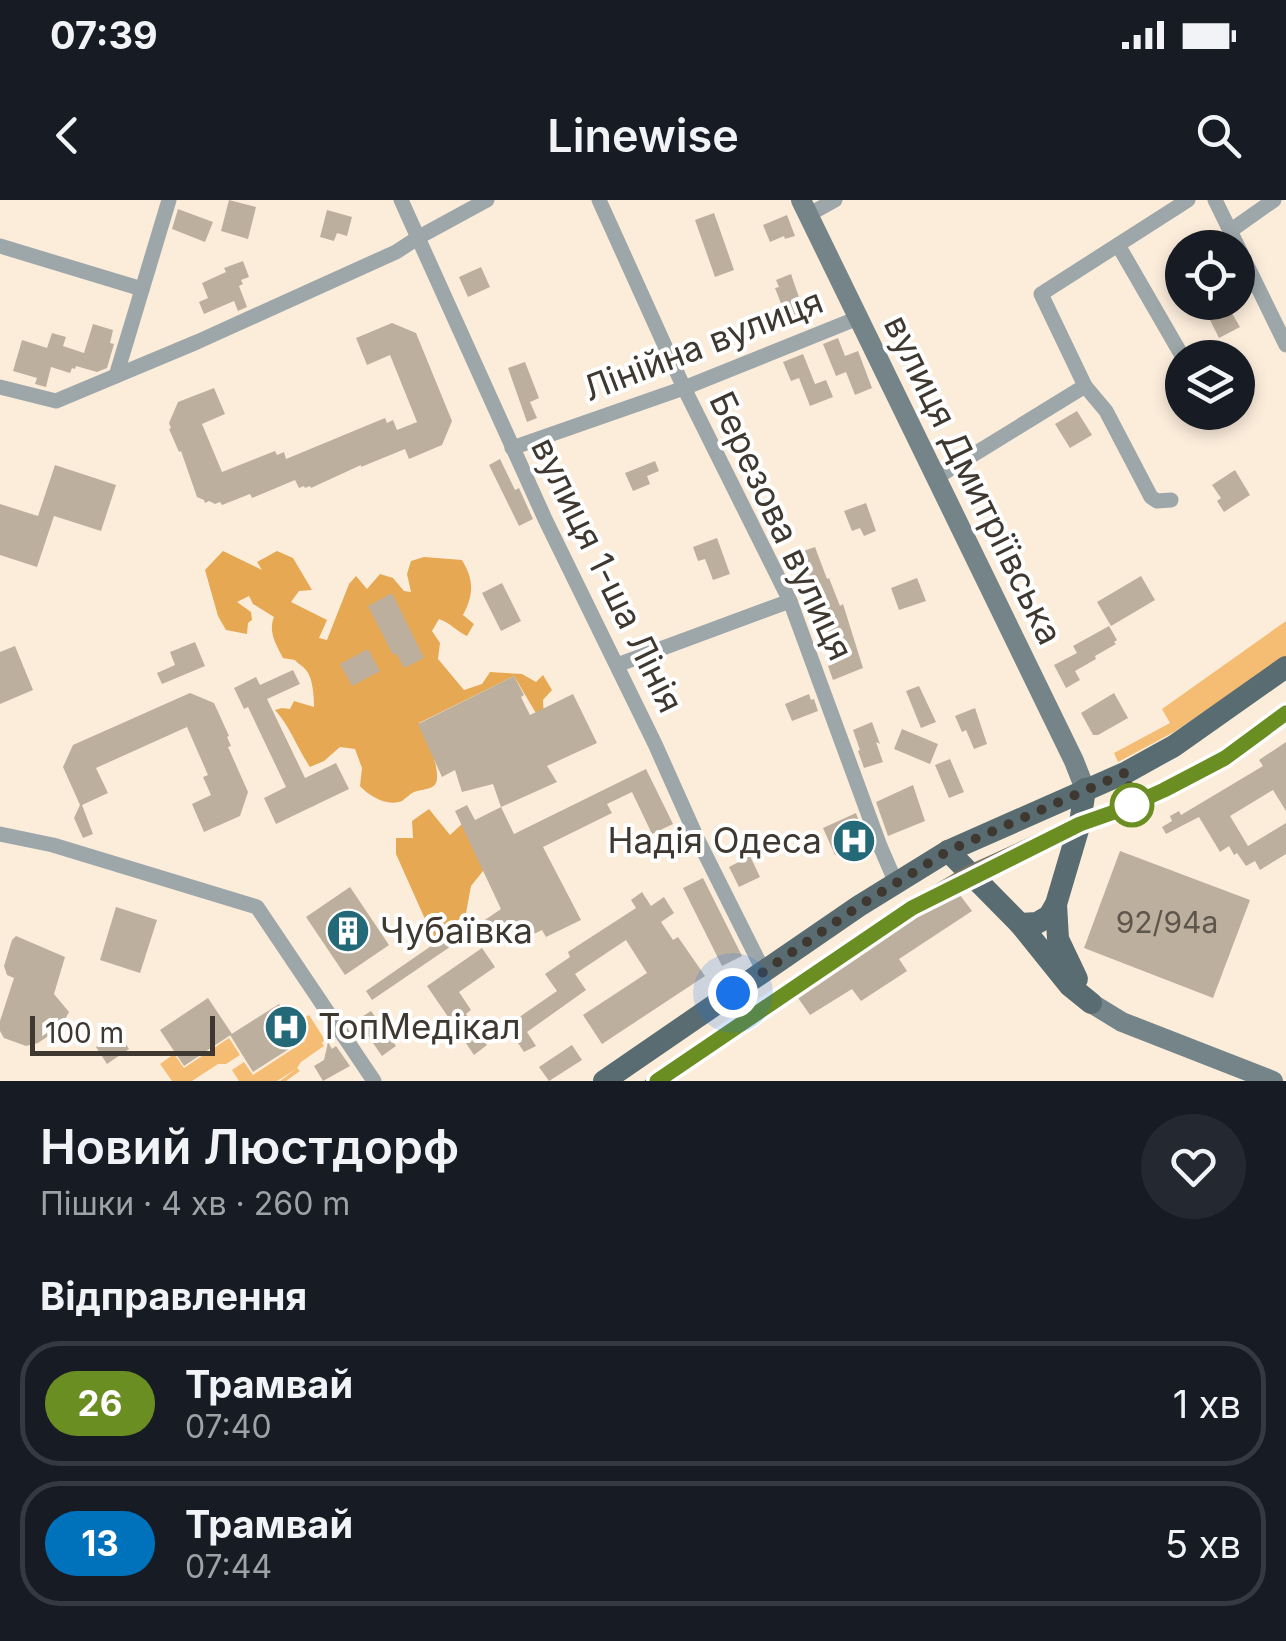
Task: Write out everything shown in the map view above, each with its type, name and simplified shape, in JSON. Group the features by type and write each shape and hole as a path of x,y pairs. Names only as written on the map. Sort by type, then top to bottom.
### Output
{"main road":[{"name":"вулиця Дмитріївська","path":"804,208 1074,761 1084,789"},
{"path":"604,1081 948,851 1127,772 1174,746 1286,666"},
{"path":"1020,924 1038,923 1049,916 1056,904 1080,824 1084,789"},
{"path":"948,851 1020,924 1070,986 1091,1003 1122,1022 1273,1081"},
{"path":"1056,904 1058,939 1091,1003"}],"street":[{"path":"116,376 170,200"},
{"name":"вулиця 1-ша Лінія","path":"401,200 512,448 764,972"},
{"path":"0,387 56,401 396,252 486,200"},
{"name":"Березова вулиця","path":"599,200 684,388 790,602 896,883"},
{"path":"804,208 835,200"},
{"path":"1171,500 1150,497 1106,411 1086,386 1041,294 1188,200"},
{"path":"1215,200 1230,230"},
{"path":"1231,230 1274,200"},
{"path":"1118,244 1173,340"},
{"path":"0,246 142,289"},
{"path":"1255,282 1286,345"},
{"name":"Лінійна вулиця","path":"512,448 684,388 858,318"},
{"path":"124,346 145,364"},
{"path":"937,477 1086,386"},
{"path":"616,665 790,602"},
{"path":"0,834 53,845 257,907 374,1081"}],"shaded area":[{"path":"223,551 262,570 257,562 277,551 293,558 312,590 299,591 291,602 327,620 319,638 327,640 349,584 356,576 367,589 380,574 393,578 404,591 411,592 407,574 411,561 424,557 462,560 471,587 463,615 474,624 467,636 439,619 432,631 440,643 438,659 464,690 482,684 490,672 522,674 536,682 543,675 552,690 543,700 543,725 514,676 419,723 433,756 437,781 433,787 414,792 402,801 379,800 360,786 362,768 355,749 340,747 310,767 275,710 290,709 294,701 314,707 310,678 295,660 283,658 272,633 274,617 253,604 249,596 237,602 251,612 247,634 226,630 205,570"},
{"path":"1286,621 1286,656 1174,732 1118,762 1114,753 1170,723 1162,709"},
{"path":"429,809 450,835 462,824 487,866 471,886 466,913 433,937 396,854 396,838 413,838 412,821"},
{"path":"309,1015 325,1040 324,1046 301,1062 297,1068 300,1071 286,1081 280,1081 296,1069 277,1081 239,1081 232,1070 244,1062 253,1075 305,1041 295,1024"},
{"path":"229,1038 240,1055 192,1081 172,1081 160,1064 174,1054 184,1068"}],"building":[{"path":"229,200 256,207 248,239 221,231"},
{"path":"178,209 213,222 205,242 172,229"},
{"path":"327,210 352,217 347,236 337,233 334,241 320,237"},
{"path":"714,213 734,270 715,277 695,220"},
{"path":"787,215 795,236 770,242 763,225"},
{"path":"243,261 249,277 241,280 243,284 239,286 247,307 238,311 234,301 204,314 199,302 208,298 202,283"},
{"path":"481,267 490,287 468,297 459,277"},
{"path":"791,274 805,315 784,323 778,308 782,306 776,280"},
{"path":"1210,320 1236,320 1240,327 1219,338"},
{"path":"392,323 416,333 452,421 442,445 409,459 405,449 311,488 299,488 295,480 252,498 250,494 222,505 205,503 197,497 169,423 178,402 214,388 225,414 202,424 222,472 275,451 277,455 284,452 286,459 385,418 387,423 393,420 397,430 417,422 390,355 367,365 356,338"},
{"path":"93,324 113,330 110,343 114,344 107,368 97,372 76,366 70,373 51,367 46,387 35,384 37,378 13,371 22,340 47,348 52,333 66,337 63,346 84,353"},
{"path":"838,338 845,356 858,351 872,388 855,395 846,372 836,376 823,344"},
{"path":"803,354 815,384 826,380 833,397 810,406 799,378 791,381 783,362"},
{"path":"525,362 539,398 530,402 537,418 527,422 508,368"},
{"path":"1077,411 1092,435 1070,448 1055,424"},
{"path":"500,459 533,519 519,526 489,465"},
{"path":"655,461 659,471 647,476 650,484 633,491 625,473"},
{"path":"55,465 116,485 101,531 54,516 37,567 0,555 0,504 38,516"},
{"path":"1235,470 1250,495 1224,512 1212,485"},
{"path":"866,503 876,531 864,536 860,528 852,531 844,511"},
{"path":"717,538 730,574 713,580 705,559 698,561 693,547"},
{"path":"815,547 840,606 843,604 863,668 833,680 828,666 837,662 822,612 806,569 794,569 789,556"},
{"path":"1141,576 1155,600 1111,626 1097,602"},
{"path":"917,578 926,601 899,610 891,588"},
{"path":"502,583 521,621 501,631 482,593"},
{"path":"392,593 424,658 404,668 368,606"},
{"path":"1109,626 1116,644 1075,671 1080,680 1066,688 1054,665 1077,653 1073,646"},
{"path":"195,642 205,666 162,684 157,673 175,665 170,652"},
{"path":"15,646 33,690 0,704 0,652"},
{"path":"368,649 380,671 352,686 340,664"},
{"path":"293,670 300,684 267,699 305,778 336,763 349,789 276,824 264,798 286,787 248,707 244,709 234,688 256,677 260,685"},
{"path":"514,676 530,715 573,694 597,743 547,766 557,782 501,807 493,784 462,792 455,770 442,777 418,724"},
{"path":"919,686 936,722 921,728 906,691"},
{"path":"190,693 214,703 229,736 228,747 248,792 240,816 204,832 192,804 211,795 203,777 208,775 187,727 96,768 108,793 82,805 93,834 83,838 74,818 80,805 63,767 73,745"},
{"path":"1114,693 1128,718 1093,735 1081,713"},
{"path":"809,694 818,711 792,721 785,704"},
{"path":"975,708 987,744 974,749 955,716"},
{"path":"872,722 883,762 864,768 853,730"},
{"path":"902,729 938,744 930,764 894,749"},
{"path":"1286,742 1286,811 1273,790 1230,816 1248,846 1286,823 1286,854 1260,870 1255,861 1246,866 1229,846 1220,852 1199,817 1166,834 1162,827 1172,821 1170,816 1179,811 1181,815 1263,766 1259,760"},
{"path":"950,759 964,792 949,798 935,765"},
{"path":"646,769 673,824 652,834 632,792 607,804 612,813 543,847 581,920 546,937 542,930 517,942 511,929 495,941 482,922 501,909 455,811 467,805 475,820 501,807 514,834"},
{"path":"913,785 925,821 888,836 876,802"},
{"path":"856,813 866,841 835,855 823,828"},
{"path":"1120,851 1250,900 1213,998 1084,948"},
{"path":"750,856 760,877 739,887 729,867"},
{"path":"703,878 742,956 722,966 683,888"},
{"name":"Чубаївка","path":"350,887 389,945 345,975 306,917"},
{"path":"957,891 972,911 899,959 907,971 861,1001 852,989 810,1015 796,995"},
{"path":"642,892 651,906 664,897 674,913 661,922 673,940 678,937 705,976 602,1044 583,1015 647,973 626,940 575,974 586,990 527,1032 536,1046 524,1052 512,1034 521,1029 515,1020 557,991 545,974 570,957 568,952 636,908 631,900"},
{"path":"116,907 157,920 140,973 100,960"},
{"path":"460,926 466,936 372,1000 366,991"},
{"path":"16,936 65,957 54,994 69,1012 60,1028 26,1046 4,1038 0,1031 14,978 7,975 4,966"},
{"path":"482,948 495,967 459,992 471,1010 466,1014 487,1045 474,1055 427,986"},
{"path":"208,998 232,1034 184,1066 160,1030"},
{"path":"279,1004 303,1040 253,1072 230,1035"},
{"path":"371,1011 396,1046 382,1056 357,1020"},
{"path":"118,1032 129,1049 107,1064 96,1047"},
{"path":"328,1042 332,1049 336,1046 350,1066 323,1081 314,1066 324,1060"},
{"path":"572,1045 582,1060 549,1081 539,1067"}],"tram line":[{"path":"646,1081 908,902 965,868 1170,780 1225,750 1286,705"},
{"name":"26","path":"657,1081 912,908 1080,824 1164,790 1225,758 1286,713"}],"place":[{"name":"Надія Одеса","path":"854,841"},
{"name":"Чубаївка","path":"348,931"},
{"name":"ТопМедікал","path":"286,1027"}],"route":[{"path":"733,993 859,906 948,851 1127,772 1132,805"}]}
